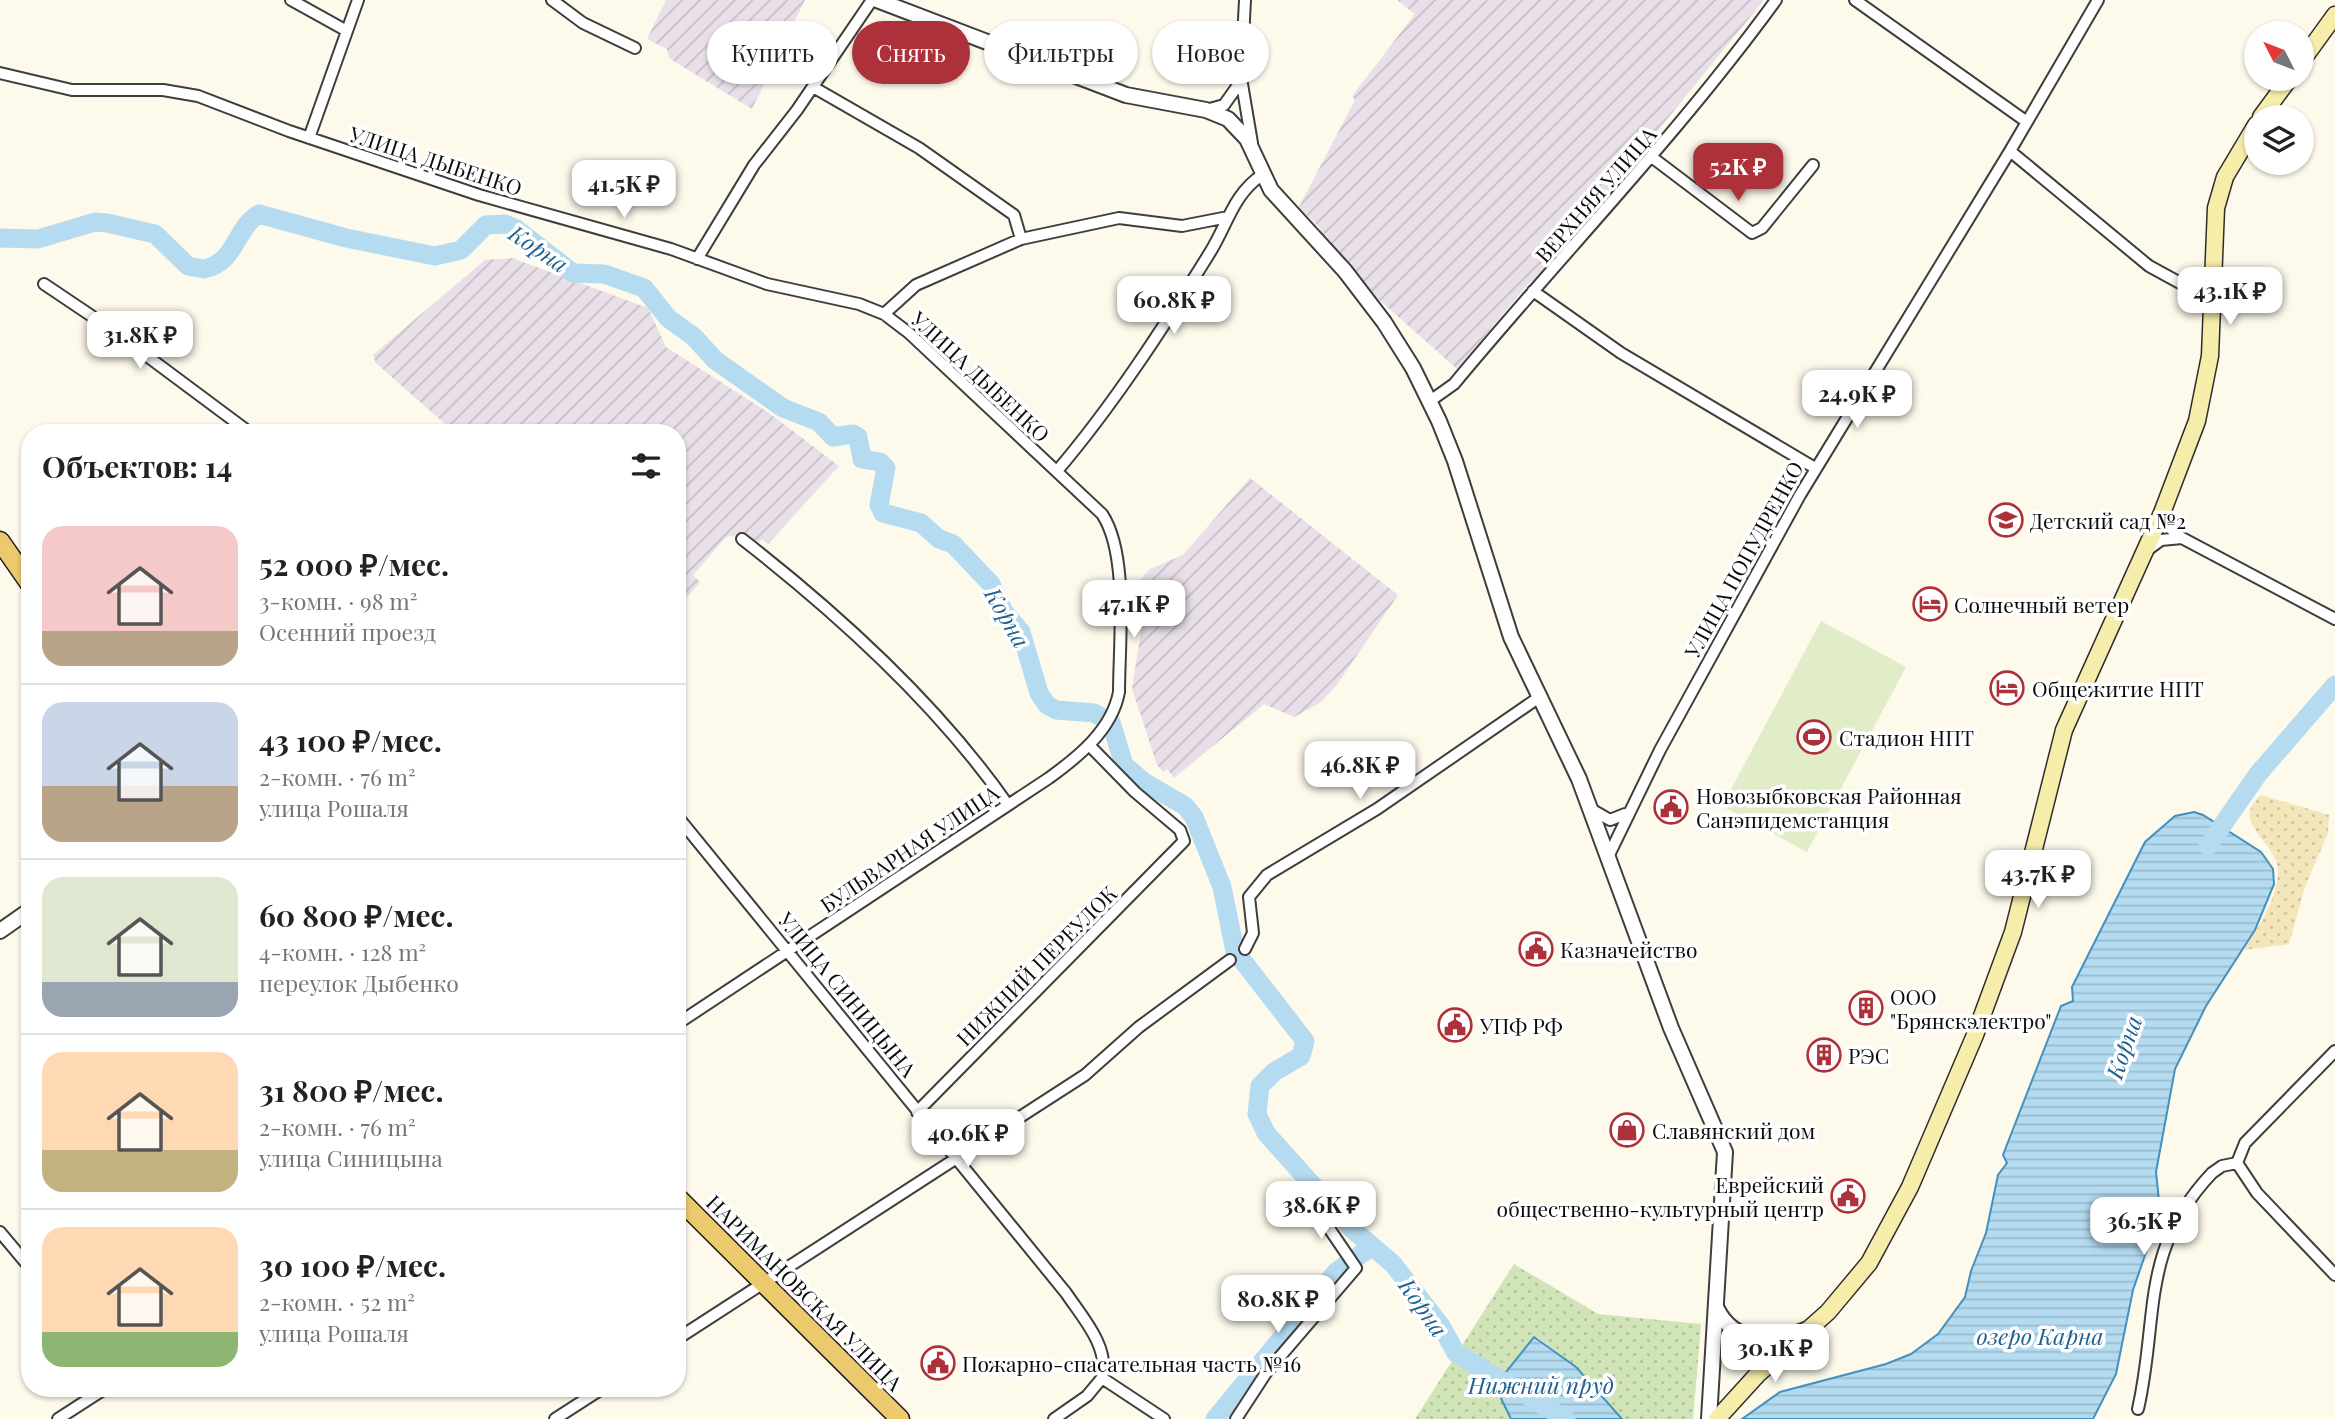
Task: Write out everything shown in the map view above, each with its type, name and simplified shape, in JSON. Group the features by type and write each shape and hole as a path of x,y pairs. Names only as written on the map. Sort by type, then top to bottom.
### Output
{"main road":[{"path":"2314,44 2335,15"},
{"path":"1717,1419 1743,1389 1844,1295 1869,1263 1925,1155 2004,964 2064,730 2162,513 2185,458 2204,397 2213,301 2214,227 2220,191 2244,144"},
{"path":"0,541 21,571"},
{"name":"НАРИМАНОВСКАЯ УЛИЦА","path":"686,1206 765,1281 900,1419"}],"street":[{"path":"291,0 347,31"},
{"path":"309,138 358,0"},
{"path":"552,0 583,23 635,48"},
{"path":"697,258 754,165 814,87 875,0 1126,95 1206,110 1228,119 1247,139 1262,175 1278,199 1335,260 1369,302 1403,352 1430,401 1455,461 1511,637 1538,698 1570,758 1671,1028 1725,1152 1709,1419"},
{"path":"1244,21 1245,0"},
{"name":"ВЕРХНЯЯ УЛИЦА","path":"1430,401 1454,384 1533,290 1559,265 1653,158 1725,70 1776,0"},
{"path":"1855,0 2027,122"},
{"path":"2084,0 2095,4"},
{"name":"УЛИЦА ПОПУДРЕНКО","path":"1608,857 1631,806 1815,468 2010,151 2095,4"},
{"name":"УЛИЦА ДЫБЕНКО","path":"0,73 72,90 183,93 491,199 697,258 767,284 835,298 884,314 909,332 1107,520 1119,565 1119,692 1114,709"},
{"path":"1206,110 1224,104 1238,84"},
{"path":"1242,84 1256,159"},
{"path":"814,87 919,148 1008,211 1017,219 1021,239"},
{"path":"2010,151 2149,266 2213,301"},
{"path":"1653,158 1752,233 1762,228 1813,165"},
{"path":"1057,471 1089,432 1211,251 1243,190 1262,175"},
{"path":"884,314 916,285 1021,239 1119,218 1182,226 1228,217"},
{"path":"44,284 108,327 238,424"},
{"path":"1533,290 1621,353 1815,468"},
{"path":"2162,513 2171,529 2182,538 2335,620"},
{"path":"2143,555 2161,540 2182,538"},
{"path":"742,539 785,574 886,667 974,760 1008,805"},
{"path":"1245,949 1253,933 1249,897 1260,881 1377,809 1538,698"},
{"name":"БУЛЬВАРНАЯ УЛИЦА","path":"686,1018 1064,767 1089,745 1114,709"},
{"name":"НИЖНИЙ ПЕРЕУЛОК","path":"917,1112 1184,841 1180,830 1135,792 1089,745"},
{"path":"1589,807 1600,817 1610,820 1620,818 1631,806"},
{"name":"УЛИЦА СИНИЦЫНА","path":"686,827 790,951 917,1112 1066,1293 1100,1348 1104,1362 1102,1378"},
{"path":"0,931 21,916"},
{"path":"686,1333 1085,1075 1139,1027 1230,960"},
{"path":"2237,1163 2245,1143 2335,1051"},
{"path":"2237,1163 2257,1193 2335,1275"},
{"path":"2138,1409 2147,1368 2153,1288 2169,1233 2212,1173 2222,1166 2237,1163"},
{"path":"1236,1419 1266,1373 1356,1268 1318,1212"},
{"path":"0,1232 21,1257"},
{"path":"1716,1308 1728,1326 1758,1338 1779,1339 1810,1329"},
{"path":"1054,1419 1087,1396 1102,1378 1164,1419"},
{"path":"58,1419 92,1397"},
{"path":"555,1419 589,1397"}],"shaded area":[{"path":"666,0 805,0 795,21 707,21 707,81 669,58 667,49 647,39"},
{"path":"1397,0 1764,0 1541,274 1528,284 1457,369 1376,297 1319,232 1321,229 1299,207 1355,100 1352,96 1415,14"},
{"path":"711,84 764,84 752,109"},
{"path":"512,258 648,308 666,347 769,413 839,466 768,544 762,539 755,546 743,535 726,537 693,575 700,582 686,598 686,424 445,424 376,363 373,355 485,260"},
{"path":"1250,478 1398,595 1336,686 1320,703 1294,717 1264,704 1174,778 1167,769 1163,772 1157,765 1132,688 1145,607 1140,580 1150,569 1183,555"}],"green space":[{"name":"Стадион НПТ","path":"1821,621 1906,667 1807,852 1722,806"},
{"path":"1514,1264 1598,1314 1701,1324 1693,1419 1622,1419 1576,1367 1537,1337 1525,1347 1497,1390 1511,1419 1415,1419"}],"sand":[{"path":"2261,795 2329,815 2328,833 2305,887 2289,944 2244,950 2266,912 2277,881 2276,860 2257,832 2250,814 2252,805"}],"water":[{"name":"озеро Карна","path":"2194,812 2261,852 2273,869 2274,884 2255,930 2206,1006 2175,1069 2156,1172 2159,1201 2151,1238 2133,1290 2116,1374 2093,1419 1742,1419 1780,1392 1886,1364 1911,1354 1938,1334 1965,1297 1971,1271 1986,1233 1998,1175 2007,1163 2003,1155 2061,1006 2073,1001 2072,987 2145,842 2175,816"},
{"name":"Нижний пруд","path":"1534,1337 1576,1367 1622,1419 1511,1419 1495,1386"}],"waterway":[{"name":"Корна","path":"0,238 38,239 95,222 107,223 155,234 188,266 204,269 223,260 251,220 259,214 346,238 435,256 461,250 486,225 505,224 515,228 573,273 604,274 644,288 668,318 694,337 715,360 783,408 819,422 833,437 853,434 858,437 862,459 880,462 886,468 879,505 883,513 921,523 939,539 953,544 991,584 1004,612 1021,632 1039,693 1047,705 1056,710 1094,713 1111,722 1124,765 1144,782 1185,806 1194,817 1222,887 1235,951 1305,1041 1301,1056 1274,1072 1260,1086 1257,1114 1266,1133 1351,1228 1393,1264 1441,1326 1456,1353 1566,1419"},
{"name":"Корна","path":"2208,846 2258,774 2335,685"},
{"path":"1215,1419 1336,1272 1371,1247"}],"place":[{"name":"Детский сад №2","path":"2006,520"},
{"name":"Солнечный ветер","path":"1930,604"},
{"name":"Общежитие НПТ","path":"2007,688"},
{"name":"Стадион НПТ","path":"1814,737"},
{"name":"Новозыбковская Районная Санэпидемстанция","path":"1671,807"},
{"name":"Казначейство","path":"1536,949"},
{"name":"ООО \"Брянскэлектро\"","path":"1866,1008"},
{"name":"УПФ РФ","path":"1455,1025"},
{"name":"РЭС","path":"1824,1055"},
{"name":"Славянский дом","path":"1627,1130"},
{"name":"Еврейский общественно-культурный центр","path":"1848,1196"},
{"name":"Пожарно-спасательная часть №16","path":"938,1363"}]}
